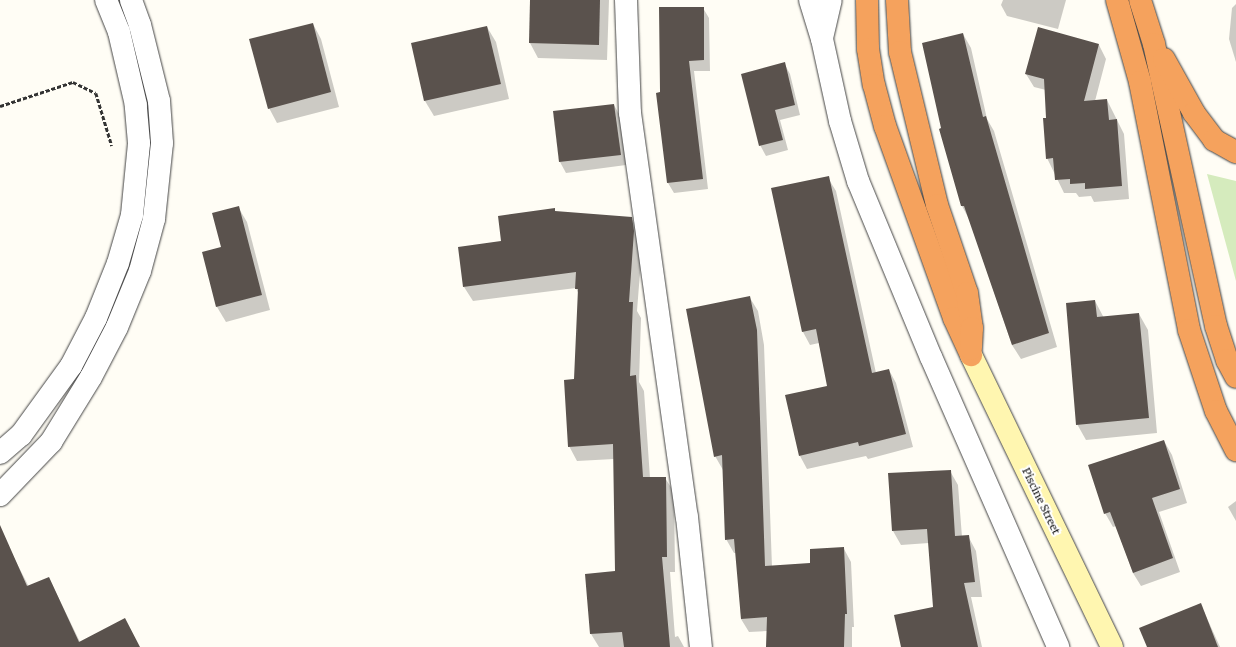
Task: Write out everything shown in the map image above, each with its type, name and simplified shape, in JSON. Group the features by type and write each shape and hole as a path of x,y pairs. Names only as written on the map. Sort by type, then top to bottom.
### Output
{"highway":[{"path":"867,0 868,49 874,86 885,126 954,318 971,355"},
{"path":"897,0 900,52 916,119 937,205 967,293 972,328 971,355"},
{"path":"1117,0 1140,82 1189,330 1216,411 1236,450"},
{"path":"1140,0 1154,44 1216,326 1227,360 1236,377"},
{"path":"1154,44 1194,113 1214,140 1236,152"}],"street":[{"path":"0,453 20,435 71,366 96,318 116,270 132,215 139,143 136,105 119,32 106,0"},
{"path":"0,495 51,442 91,377 116,327 140,271 154,219 162,143 159,101 140,26 131,0"},
{"path":"626,0 630,113 687,517 701,647"},
{"path":"810,0 822,39 840,120 858,181 931,356 1058,647"},
{"path":"822,39 831,0"},
{"name":"Piscine Street","path":"971,355 1112,647"}],"path":[{"path":"0,106 72,82 96,93 113,150"}],"green space":[{"path":"1207,174 1236,181 1236,281"}],"building":[{"path":"530,0 600,0 599,45 529,43"},
{"path":"659,7 704,7 704,60 689,61 703,179 667,183 656,93 660,92"},
{"path":"313,23 331,92 268,109 249,39"},
{"path":"487,26 501,84 424,101 411,43"},
{"path":"1038,27 1099,44 1084,101 1107,99 1109,120 1117,119 1122,186 1085,189 1085,183 1070,184 1070,179 1055,180 1053,158 1046,159 1043,118 1046,118 1044,79 1025,74"},
{"path":"963,33 983,117 986,116 1049,333 1012,345 964,206 961,206 939,129 941,128 922,43"},
{"path":"785,62 795,105 775,110 783,140 759,146 741,74"},
{"path":"614,104 621,155 559,162 553,111"},
{"path":"829,176 872,373 889,369 906,434 859,446 858,442 799,456 785,395 827,386 816,329 802,332 771,188"},
{"path":"239,206 262,295 216,307 202,252 221,247 212,213"},
{"path":"555,208 555,211 632,217 634,231 629,302 633,302 630,376 636,375 643,477 666,477 667,557 662,557 670,647 624,647 622,632 590,634 585,574 615,571 613,444 568,447 564,380 574,379 578,289 575,289 576,272 463,287 458,247 501,241 498,216"},
{"path":"750,296 757,330 765,566 810,563 810,549 844,547 847,614 845,614 844,647 766,647 767,617 741,619 734,539 725,540 722,455 714,457 686,309"},
{"path":"1095,300 1097,317 1139,313 1149,418 1076,425 1066,303"},
{"path":"1164,440 1180,489 1152,498 1173,558 1133,573 1110,512 1104,514 1088,465"},
{"path":"951,470 955,536 969,535 975,582 964,583 978,647 901,647 894,615 933,607 927,529 892,531 888,473"},
{"path":"0,525 27,586 49,577 79,642 125,618 140,647 0,647"},
{"path":"1201,603 1218,647 1147,647 1139,628"}]}
